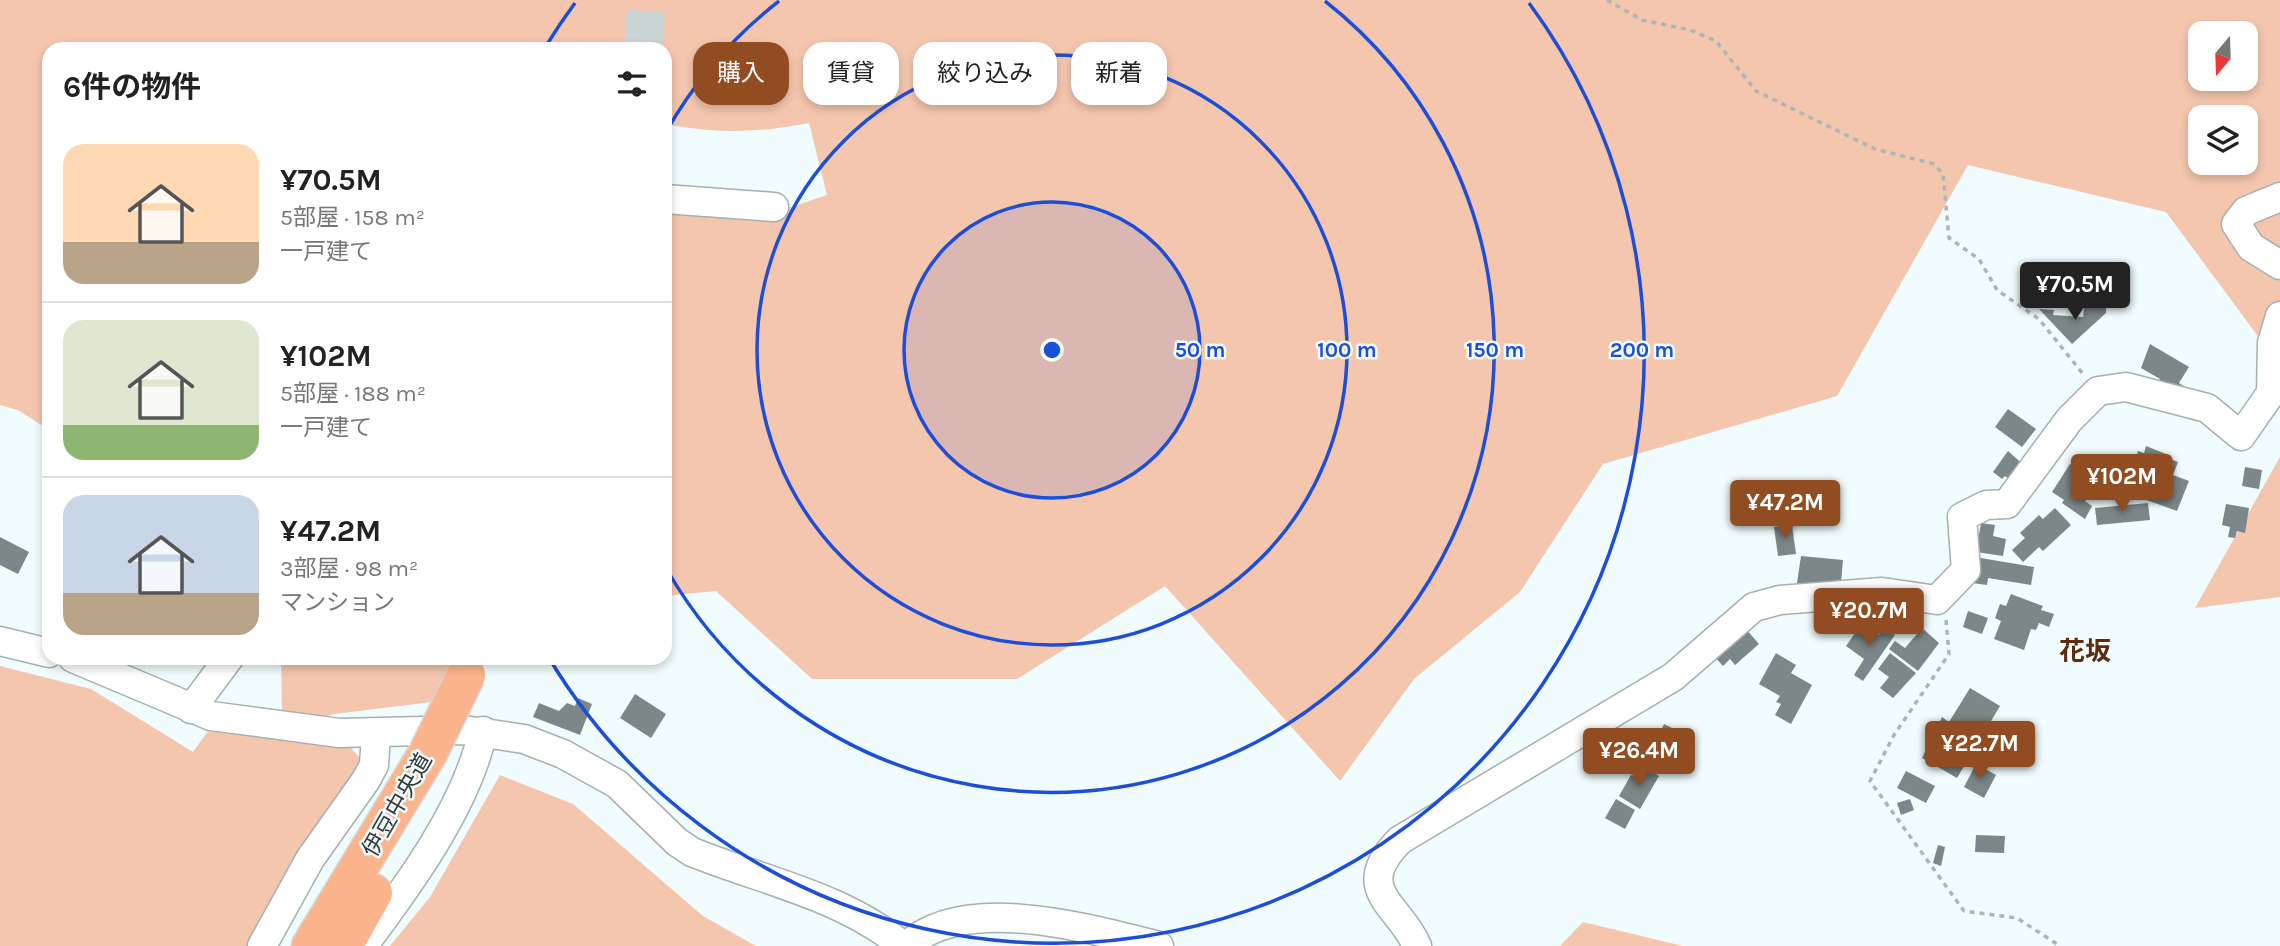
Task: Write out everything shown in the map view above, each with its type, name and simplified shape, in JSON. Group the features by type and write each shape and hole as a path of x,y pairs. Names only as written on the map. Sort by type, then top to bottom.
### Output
{"highway":[{"name":"伊豆中央道","path":"321,946 432,759 475,667"},
{"name":"伊豆中央道","path":"311,946 432,759"},
{"path":"343,946 415,814 432,759"},
{"path":"301,946 351,881"}],"street":[{"path":"2280,197 2246,211 2236,224 2250,247 2280,265"},
{"path":"672,200 775,207"},
{"path":"1417,946 1390,910 1380,887 1383,861 1400,841 1673,677 1754,607 1780,600 1882,593 1937,600 1966,570 1962,517 1986,505 2007,504 2069,419 2098,391 2126,387 2207,408 2241,436 2271,393 2272,343 2280,316"},
{"path":"0,641 42,651"},
{"path":"90,665 191,709 232,719 339,733 376,735 483,732 524,739 583,764 617,784 677,842 692,852 849,909 905,946 920,934 946,923 1024,919 1079,926 1160,946"},
{"path":"191,709 224,665"},
{"path":"363,946 433,844 470,770 483,732"},
{"path":"262,946 310,859 366,780 374,765 376,735"}],"path":[{"path":"1606,0 1642,20 1690,30 1716,41 1756,91 1875,149 1934,164 1943,174 1949,238 1979,259 1997,290 2039,319 2098,391"},
{"path":"1937,600 1949,626 1949,654 1895,735 1870,781 1964,911 2017,918 2060,946"}],"shaded area":[{"path":"0,0 2280,0 2280,366 2166,212 1968,165 1837,396 1603,464 1520,592 1414,679 1340,781 1165,586 1017,679 812,679 716,591 672,595 672,210 777,212 827,195 809,123 737,131 672,125 672,42 42,42 42,425 18,410 0,405"},
{"path":"2280,457 2280,597 2195,608"},
{"path":"281,665 450,665 432,702 334,714 314,720 282,714"},
{"path":"0,666 91,689 193,752 208,731 351,748 360,758 352,780 251,946 0,946"},
{"path":"500,775 573,804 703,916 756,946 390,946 430,897"},
{"path":"1583,922 1683,946 1560,946"}],"building":[{"path":"2084,308 2106,308 2106,313 2072,344 2039,309 2054,310 2053,315 2083,317"},
{"path":"2150,344 2189,367 2179,383 2185,387 2181,394 2157,384 2160,379 2141,368"},
{"path":"2008,409 2036,429 2022,447 1995,427"},
{"path":"2146,446 2171,456 2170,459 2178,462 2173,475 2189,481 2177,511 2127,493 2138,465 2133,464 2138,451 2144,453"},
{"path":"2008,451 2026,467 2012,482 1993,472"},
{"path":"2070,464 2089,477 2093,471 2101,476 2095,485 2098,488 2090,500 2087,498 2085,501 2092,506 2085,519 2062,503 2064,500 2052,492"},
{"path":"2245,467 2262,470 2259,489 2242,486"},
{"path":"2148,503 2150,520 2097,525 2095,508"},
{"path":"2226,504 2249,508 2245,533 2237,531 2235,538 2228,537 2230,527 2222,525"},
{"path":"2055,508 2071,525 2043,551 2039,547 2023,562 2012,550 2025,538 2020,533 2039,515 2043,519"},
{"path":"1981,523 1995,525 1993,536 2006,539 2003,556 1976,552"},
{"path":"1792,525 1796,554 1778,556 1774,527"},
{"path":"0,537 29,552 18,574 0,565"},
{"path":"1801,556 1843,560 1841,583 1826,581 1826,586 1797,583"},
{"path":"1975,557 2034,567 2031,585 1988,578 1987,585 1972,583"},
{"path":"2011,594 2043,606 2041,610 2054,614 2049,627 2039,623 2036,630 2031,629 2024,650 1994,639 2001,621 1995,618 2000,604 2006,606"},
{"path":"1968,611 1988,618 1982,634 1963,627"},
{"path":"1862,623 1879,635 1884,628 1895,635 1863,681 1854,675 1864,659 1846,646"},
{"path":"1745,628 1759,644 1735,665 1730,659 1723,666 1713,655"},
{"path":"1922,628 1939,643 1918,671 1889,649 1895,641 1905,648"},
{"path":"1776,653 1796,665 1791,673 1812,685 1791,724 1775,715 1781,704 1776,702 1780,696 1759,684"},
{"path":"1890,653 1916,673 1893,698 1880,688 1889,677 1878,669"},
{"path":"1970,688 2000,706 1957,778 1922,758 1942,717 1949,722"},
{"path":"635,694 666,714 651,738 620,718"},
{"path":"578,698 592,704 580,735 533,717 539,703 559,711 567,703 575,706"},
{"path":"1664,724 1682,733 1667,765 1649,756"},
{"path":"1995,727 2010,735 1999,756 1994,753 1989,763 1974,755 1986,733 1990,735"},
{"path":"1976,764 1996,775 1984,798 1964,787"},
{"path":"1647,769 1659,776 1640,809 1619,796 1631,775 1635,778 1638,773 1644,777"},
{"path":"1906,771 1935,786 1926,803 1897,788"},
{"path":"1616,799 1635,810 1625,829 1605,818"},
{"path":"1910,799 1914,810 1901,815 1897,803"},
{"path":"1976,835 2005,836 2004,853 1975,852"},
{"path":"1938,845 1945,847 1941,866 1933,863"}],"tunnel":[{"path":"644,42 647,0"}],"district":[{"name":"花坂","path":"2085,651"}]}
